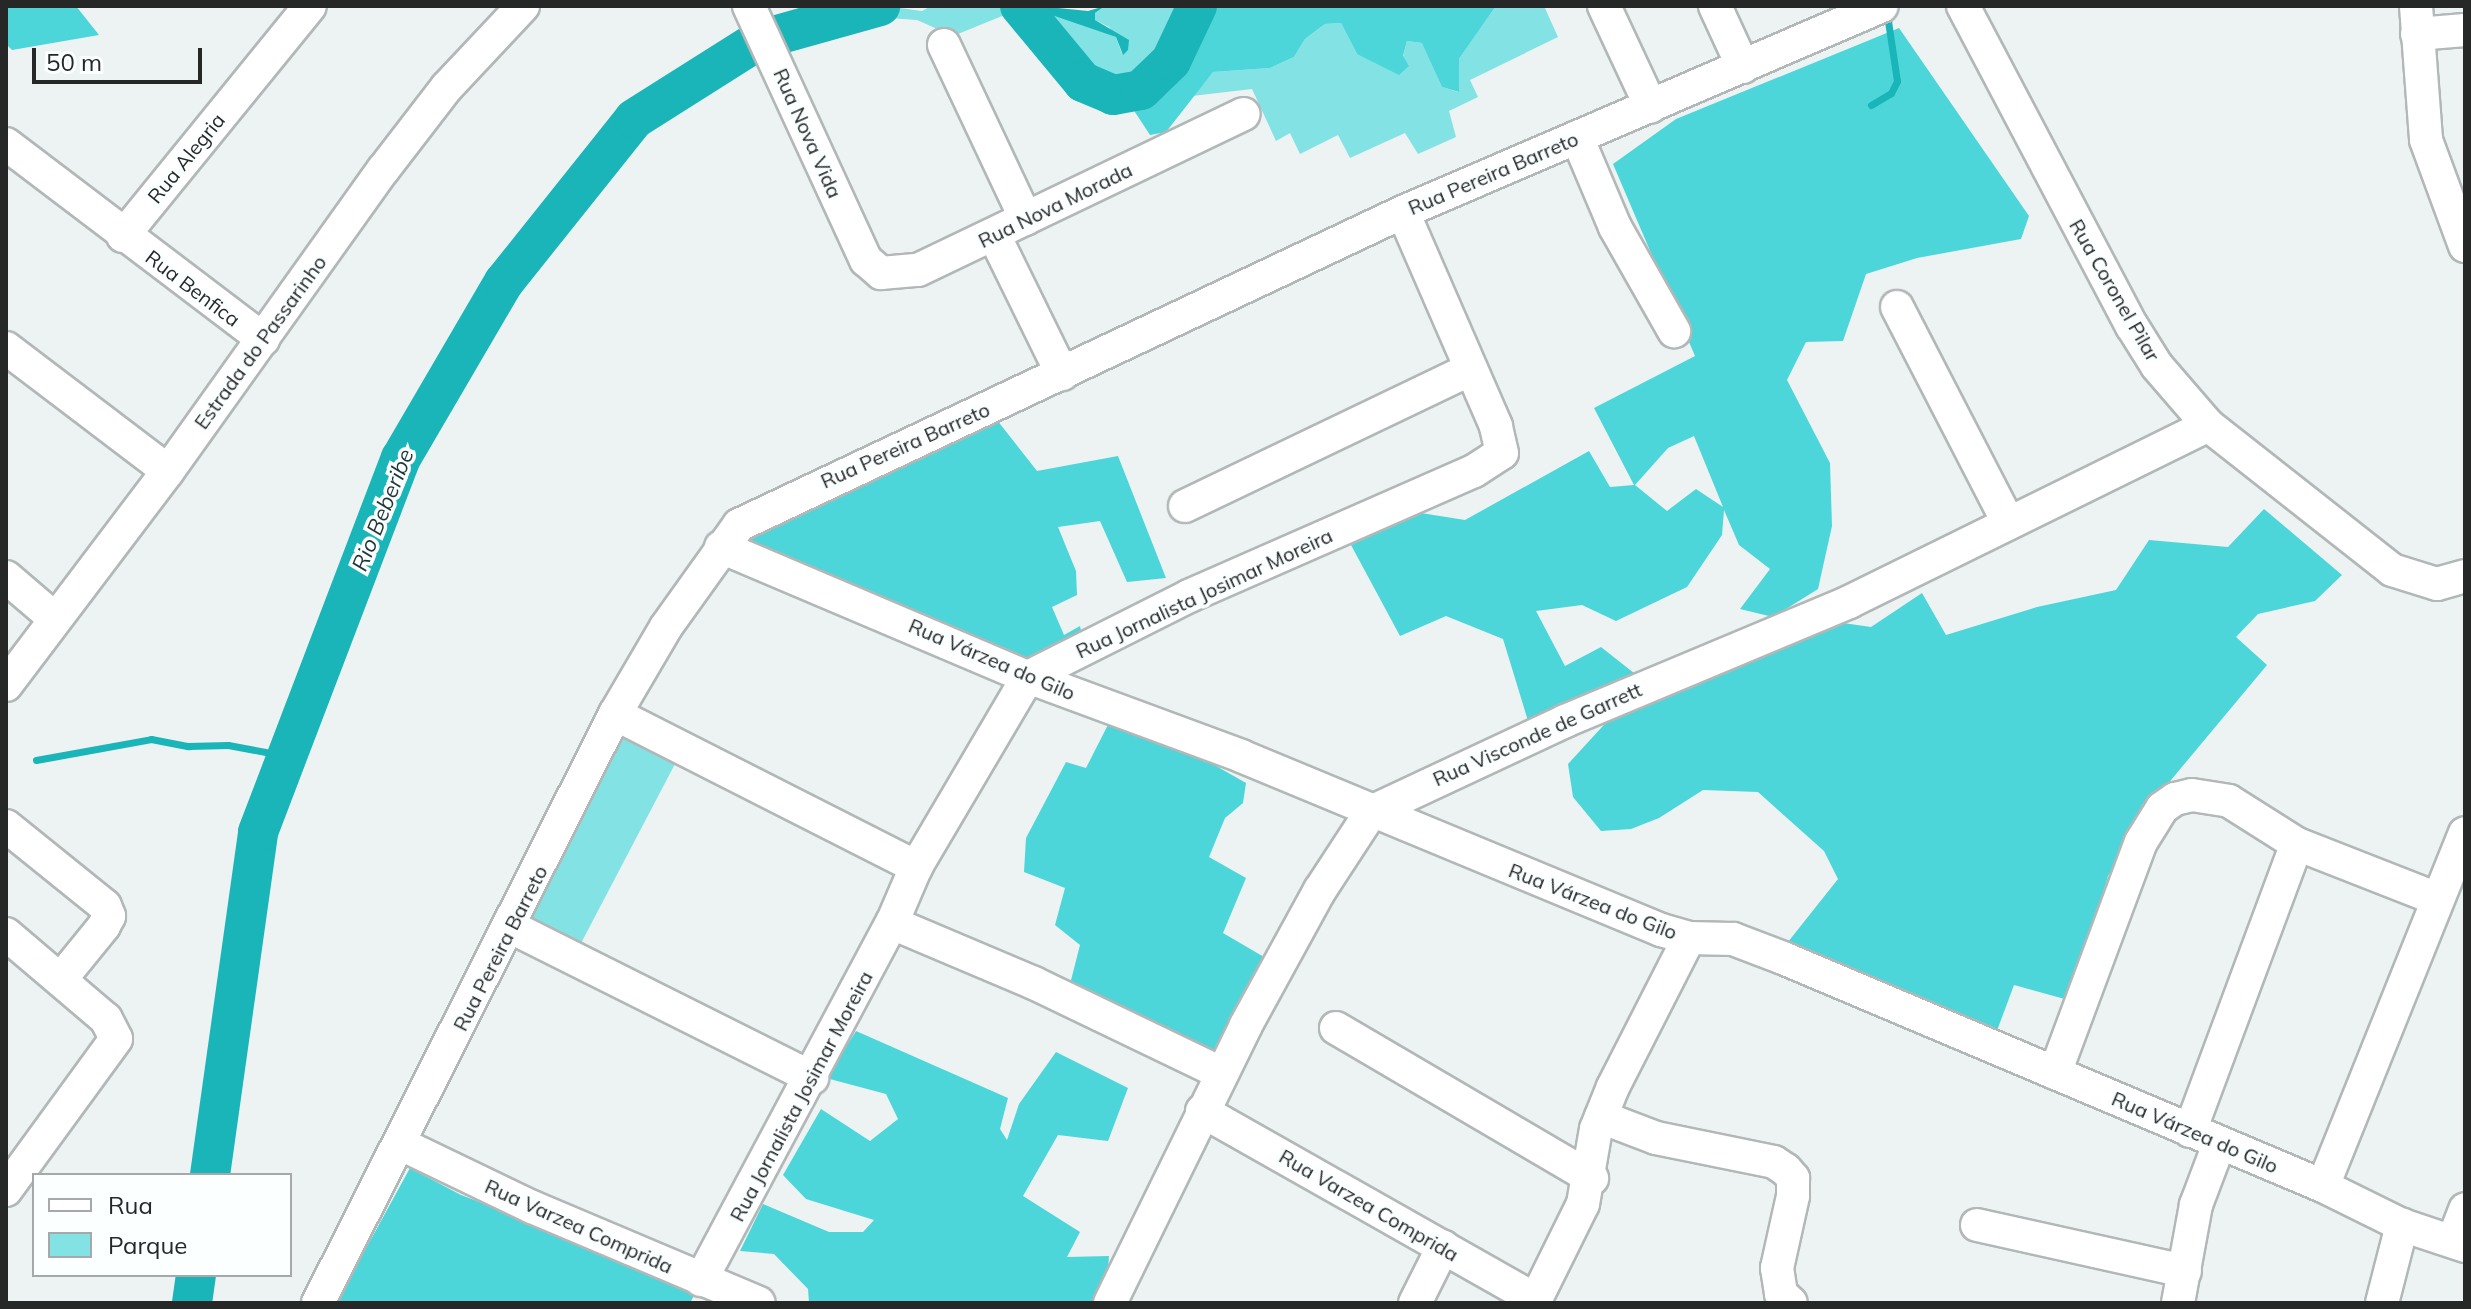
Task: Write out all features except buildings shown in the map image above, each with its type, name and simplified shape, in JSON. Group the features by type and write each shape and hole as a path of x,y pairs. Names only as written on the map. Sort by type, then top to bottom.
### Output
{"street":[{"name":"Rua Alegria","path":"123,236 310,6"},
{"name":"Estrada do Passarinho","path":"6,685 168,471 429,111 523,6"},
{"path":"1604,6 1651,107"},
{"path":"1715,6 1743,67"},
{"name":"Rua Pereira Barreto","path":"318,1303 511,927 615,714 666,627 721,547 759,511 1062,374 1403,212 1743,67 1832,16 1882,6"},
{"name":"Rua Coronel Pilar","path":"1963,6 2132,326 2157,366 2208,425 2392,570 2417,581 2461,578"},
{"name":"Rua Nova Vida","path":"753,14 866,260"},
{"path":"2465,30 2416,20 2426,140 2465,246"},
{"path":"944,45 1026,219"},
{"name":"Rua Nova Morada","path":"866,260 881,273 918,270 1243,114"},
{"path":"1577,137 1615,227 1674,331"},
{"name":"Rua Benfica","path":"6,144 123,236 263,339"},
{"name":"Rua Jornalista Josimar Moreira","path":"705,1289 892,923 916,867 1028,677 1189,596 1495,461 1503,444 1403,212"},
{"path":"994,235 1062,374"},
{"path":"1897,307 2008,522"},
{"path":"6,348 168,471"},
{"path":"1185,506 1469,370"},
{"name":"Rua Visconde de Garrett","path":"1371,812 1578,715 1849,602 2208,425"},
{"name":"Rua Várzea do Gilo","path":"721,547 1028,677 1241,756 1371,812 1689,938 1733,939 2323,1186 2402,1225 2459,1244"},
{"path":"6,577 54,618"},
{"path":"615,714 916,867"},
{"path":"2055,1073 2141,842 2162,808 2192,795 2215,797 2297,844 2435,898"},
{"path":"1110,1303 1221,1073 1320,890 1371,812"},
{"path":"6,826 87,889 109,916 61,979"},
{"path":"2323,1186 2435,898 2465,833"},
{"path":"2190,1131 2297,844"},
{"path":"892,923 1034,983 1221,1073"},
{"path":"511,927 812,1078"},
{"path":"6,1190 113,1050 116,1039 106,1019 7,936"},
{"path":"1535,1302 1592,1178 1601,1117 1689,938"},
{"path":"1336,1028 1592,1178"},
{"name":"Rua Varzea Comprida","path":"1202,1111 1535,1302"},
{"path":"1601,1117 1665,1141 1774,1162 1786,1170 1793,1178 1793,1196 1777,1268 1781,1294 1791,1303"},
{"name":"Rua Varzea Comprida","path":"401,1144 705,1289 759,1303"},
{"path":"2178,1303 2196,1205 2219,1144"},
{"path":"2459,1244 2465,1209"},
{"path":"1977,1225 2185,1271"},
{"path":"2382,1303 2402,1225"},
{"path":"1415,1303 1443,1247"}],"green space":[{"path":"885,6 922,11 931,6 1038,6 1116,37 1122,54 1128,50 1109,27 1095,20 1095,13 1105,6 1203,6 1204,15 1184,66 1133,109 1123,98 1104,103 1092,82 1063,82 1042,46 1012,12 953,36 917,20 860,16"},
{"path":"1496,6 1544,6 1558,37 1470,80 1478,97 1449,111 1456,137 1418,154 1405,133 1350,158 1338,135 1300,154 1290,133 1276,141 1252,89 1192,96 1213,72 1270,68 1294,57 1305,39 1325,24 1341,23 1357,54 1403,57 1407,41 1423,43 1442,87 1458,92 1459,59"},
{"path":"614,734 676,762 578,949 527,923"}],"shaded area":[{"path":"6,6 76,6 99,35 12,50 6,44"},
{"path":"847,6 885,6 787,43 779,29 818,10 832,12"},
{"path":"1038,6 1088,11 1105,6 1095,13 1095,20 1129,40 1128,50 1123,55 1116,37 1043,12"},
{"path":"1203,6 1496,6 1459,59 1459,92 1442,87 1422,43 1407,41 1403,56 1409,66 1399,75 1357,54 1341,23 1325,24 1305,39 1294,57 1270,68 1213,72 1166,132 1150,135 1133,109 1184,66 1196,43"},
{"path":"1899,28 2029,216 2021,239 1917,258 1866,274 1843,341 1806,342 1787,380 1830,463 1832,526 1818,589 1773,617 1740,609 1770,569 1739,545 1724,510 1722,535 1687,587 1616,621 1582,605 1536,611 1565,666 1601,647 1639,677 1529,724 1503,639 1446,616 1400,636 1351,545 1421,513 1465,520 1589,451 1610,487 1634,485 1594,408 1695,356 1613,164 1676,119","holes":["1694,436 1723,507 1696,489 1667,511 1635,485 1668,448"]},
{"path":"993,415 1037,471 1118,456 1166,578 1127,582 1100,521 1058,527 1076,571 1077,595 1052,607 1064,635 1080,626 1085,649 1029,667 744,541 760,521"},
{"path":"2264,509 2342,575 2315,601 2258,614 2236,637 2267,665 2151,804 2108,876 2072,1001 2014,985 1995,1036 1784,947 1838,879 1824,851 1758,792 1703,790 1659,818 1631,829 1601,831 1573,797 1568,764 1613,715 1829,621 1871,627 1922,593 1946,635 2037,607 2116,590 2149,540 2228,547"},
{"path":"1116,709 1246,783 1243,803 1225,818 1209,857 1246,878 1223,933 1264,957 1213,1060 1069,988 1080,945 1055,925 1065,888 1024,872 1026,838 1066,762 1086,768"},
{"path":"856,1031 1008,1098 1000,1129 1007,1140 1019,1104 1056,1052 1128,1088 1108,1141 1058,1135 1023,1196 1080,1232 1067,1257 1109,1256 1107,1282 1098,1303 809,1303 808,1289 774,1254 740,1251 763,1204 829,1232 863,1232 874,1220 806,1199 783,1175 821,1109 870,1141 898,1119 886,1094 826,1078"},
{"path":"410,1168 461,1195 556,1231 550,1233 697,1290 690,1303 336,1303"}],"waterway":[{"name":"Rio Beberibe","path":"210,1173 258,832 401,458 504,282 634,119 759,40 880,6"},
{"name":"Rio Beberibe","path":"1020,6 1083,82 1113,95 1141,90 1171,61 1197,6"},
{"path":"1871,105 1891,93 1897,81 1888,21"},
{"path":"36,760 151,739 188,746 228,745 287,756"},
{"name":"Rio Beberibe","path":"192,1303 196,1277"}]}
